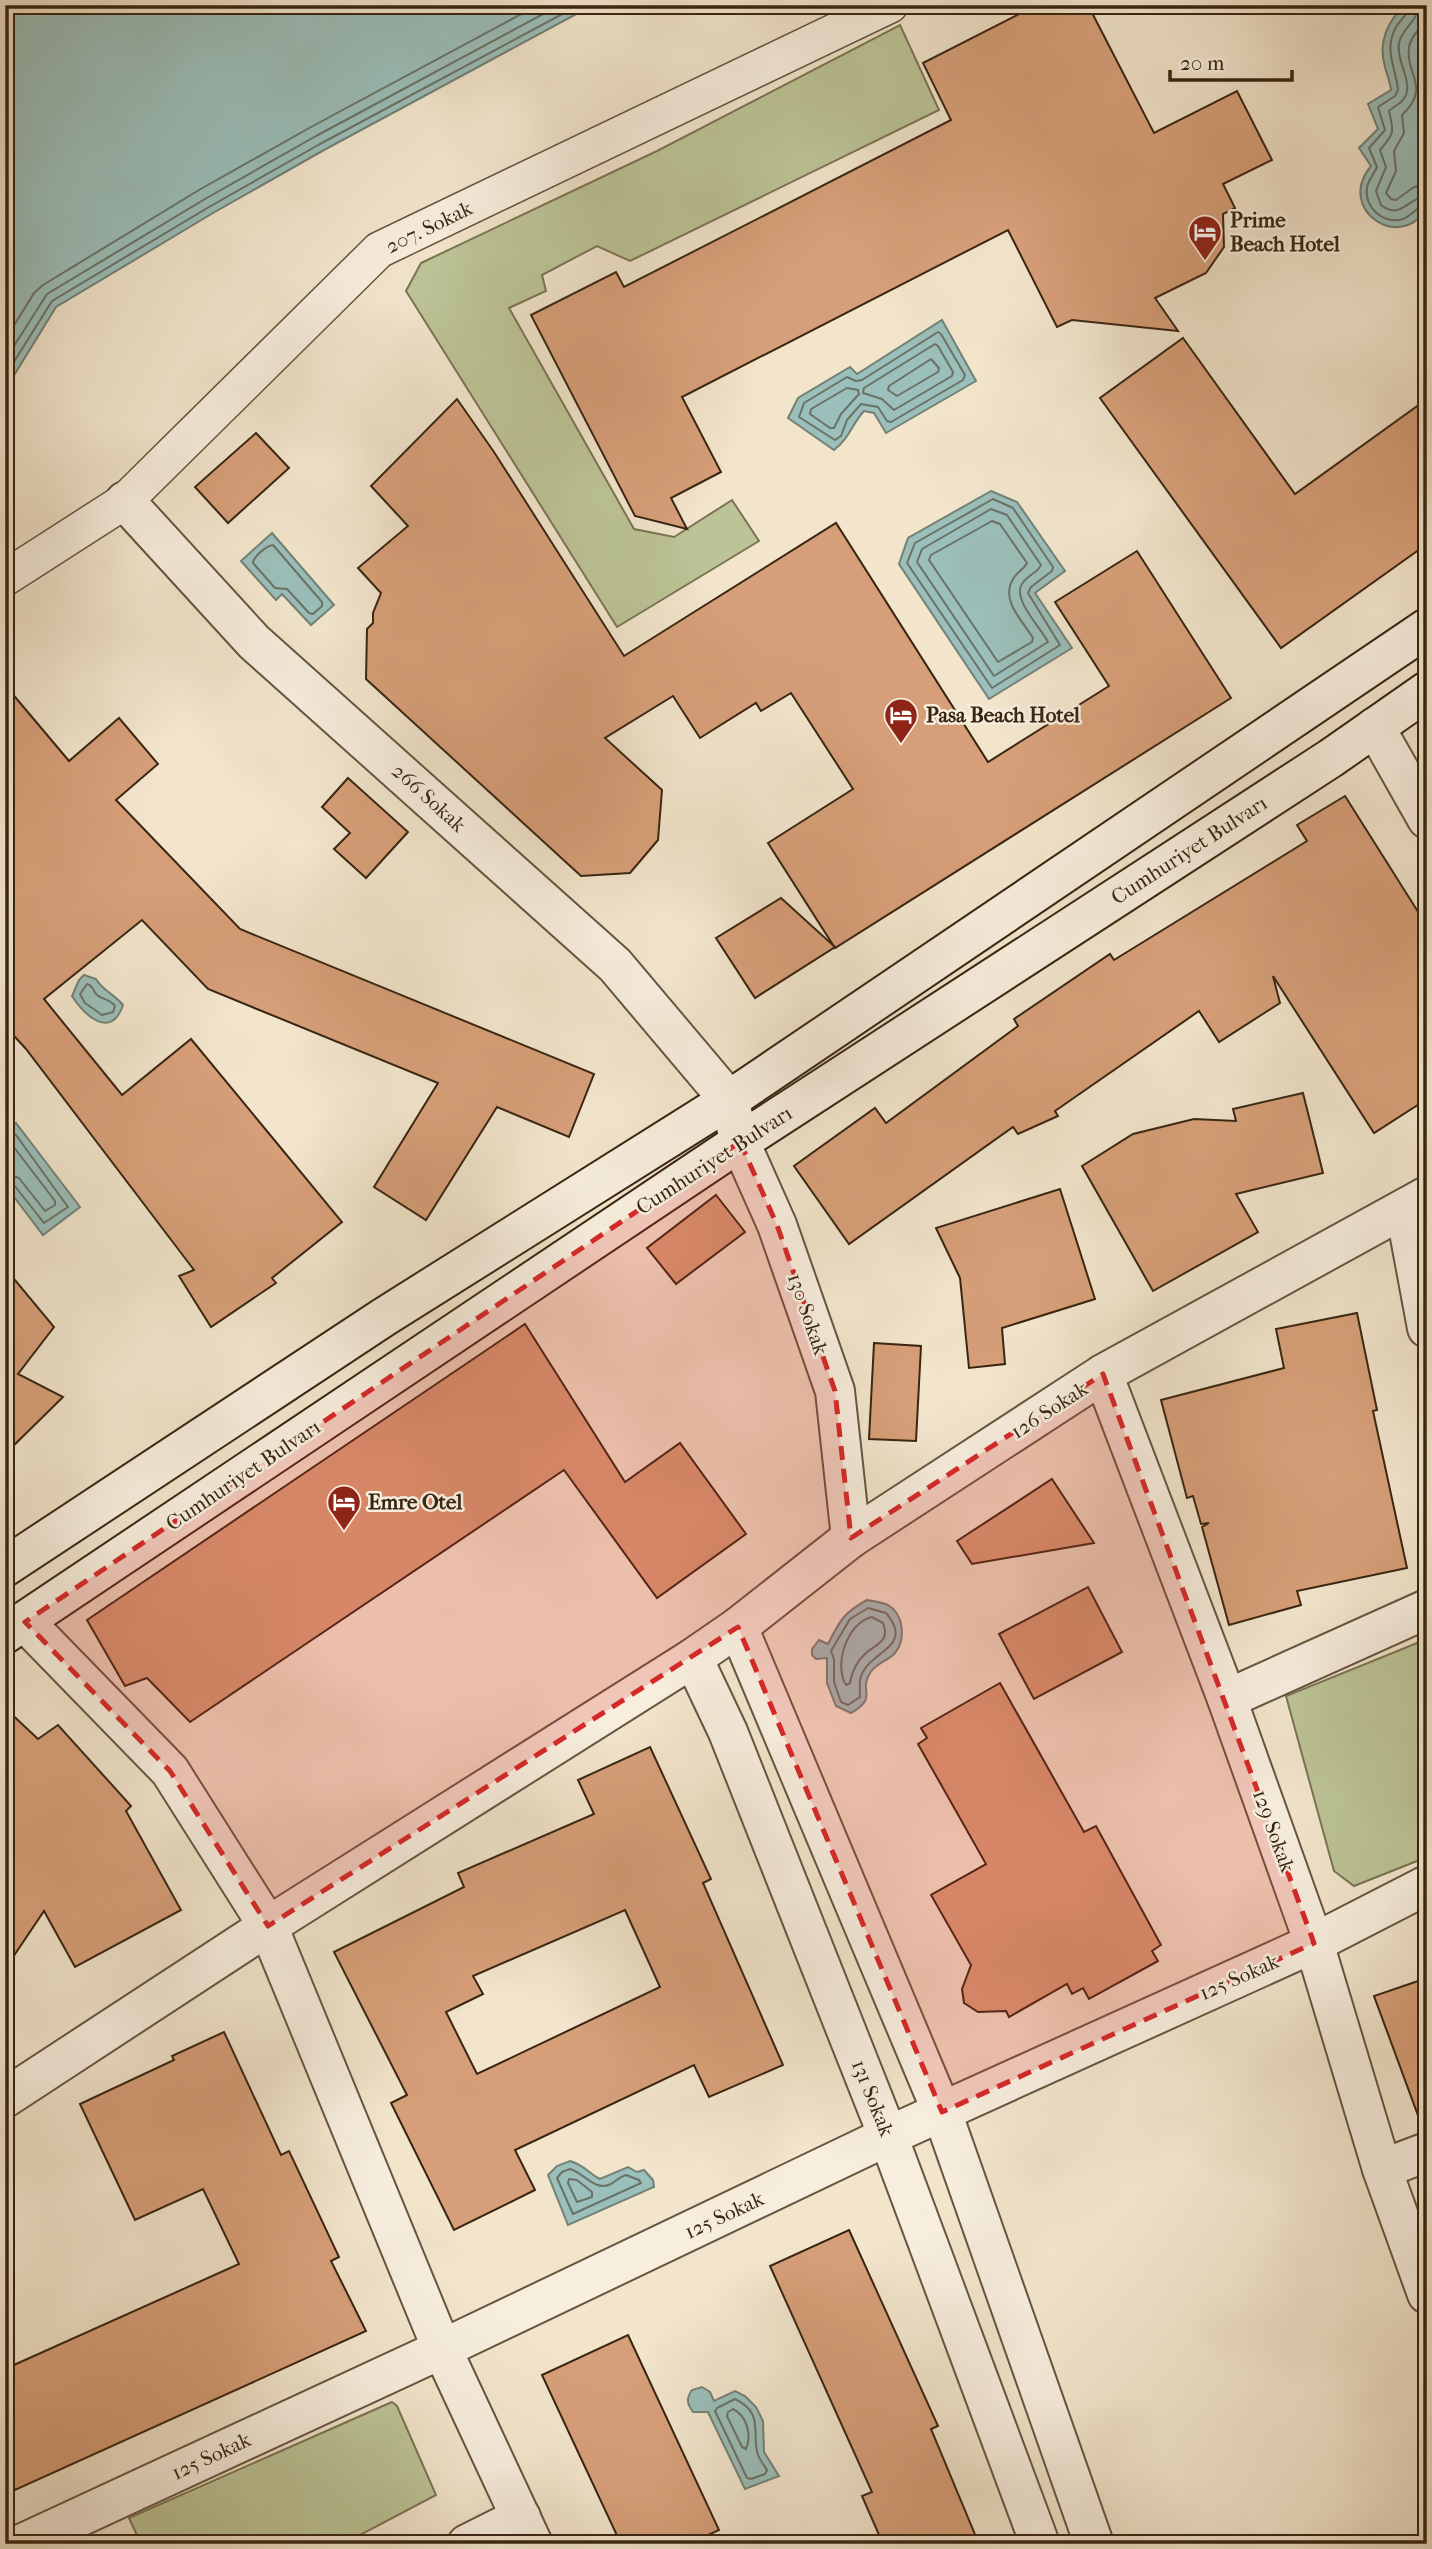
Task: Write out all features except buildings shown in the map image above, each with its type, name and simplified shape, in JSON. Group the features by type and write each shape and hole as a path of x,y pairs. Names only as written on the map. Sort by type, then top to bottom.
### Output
{"street":[{"name":"207. Sokak","path":"5,578 125,501 379,250 890,5"},
{"name":"266 Sokak","path":"125,501 254,642 615,965 729,1100"},
{"name":"Cumhuriyet Bulvarı","path":"5,1567 384,1317 729,1100 1427,628"},
{"name":"Cumhuriyet Bulvarı","path":"15,1628 740,1142 1331,758 1427,691"},
{"path":"1297,718 1331,758"},
{"path":"1375,727 1427,819"},
{"name":"130 Sokak","path":"729,1100 740,1142 777,1225 835,1391 851,1538"},
{"path":"1416,1203 1427,1328"},
{"name":"126 Sokak","path":"5,2098 268,1926 693,1658 738,1627 851,1538 1104,1374 1416,1203"},
{"name":"129 Sokak","path":"1104,1374 1227,1699 1314,1943 1382,2169 1427,2294"},
{"path":"1227,1699 1427,1609"},
{"path":"738,1627 942,2112 1094,2544"},
{"path":"15,1628 170,1770 268,1926 442,2349 527,2530 467,2544"},
{"name":"131 Sokak","path":"693,1658 728,1732 888,2136 1040,2544"},
{"name":"125 Sokak","path":"21,2544 442,2349 888,2136 1314,1943 1427,1885"},
{"path":"1382,2169 1427,2152"}],"highlighted area":[{"path":"740,1142 777,1225 835,1391 851,1538 1103,1374 1314,1943 942,2112 738,1627 268,1926 170,1771 25,1622"}],"green space":[{"path":"900,25 939,110 630,261 597,246 542,275 546,291 509,308 634,529 674,537 732,500 759,541 617,627 406,291 421,263 657,151"},
{"path":"1427,1639 1427,1857 1354,1886 1334,1871 1286,1696"},
{"path":"392,2402 397,2406 436,2495 343,2544 141,2544 129,2518"}],"water":[{"path":"5,5 593,5 324,150 56,307 5,390"},
{"path":"1406,5 1427,5 1427,206 1416,220 1403,226 1389,226 1377,221 1366,211 1361,198 1362,183 1371,166 1359,148 1378,129 1368,104 1391,90 1383,58 1384,41 1389,25"},
{"path":"942,320 976,381 886,433 874,413 864,411 834,450 788,418 798,398 850,367 857,374"},
{"path":"991,491 1017,502 1065,571 1035,593 1072,648 989,699 899,564 908,538"},
{"path":"272,533 334,605 311,625 282,594 276,600 241,561"},
{"path":"84,975 96,979 123,1005 112,1021 105,1023 91,1017 72,996"},
{"path":"16,1123 80,1207 43,1235 5,1185 5,1131"},
{"path":"867,1600 883,1603 893,1609 900,1621 902,1634 895,1653 870,1673 864,1703 851,1713 836,1706 827,1683 827,1658 816,1659 812,1655 812,1649 819,1640 828,1644 843,1618"},
{"path":"570,2161 600,2179 628,2167 637,2172 644,2170 653,2180 654,2187 568,2225 548,2175 557,2166"},
{"path":"702,2387 710,2392 714,2401 735,2391 756,2407 763,2421 764,2452 779,2476 745,2489 708,2412 693,2412 689,2406 688,2398 692,2390"}],"place":[{"name":"Prime Beach Hotel","path":"1205,262"},
{"name":"Pasa Beach Hotel","path":"901,745"},
{"name":"Emre Otel","path":"344,1532"}]}
